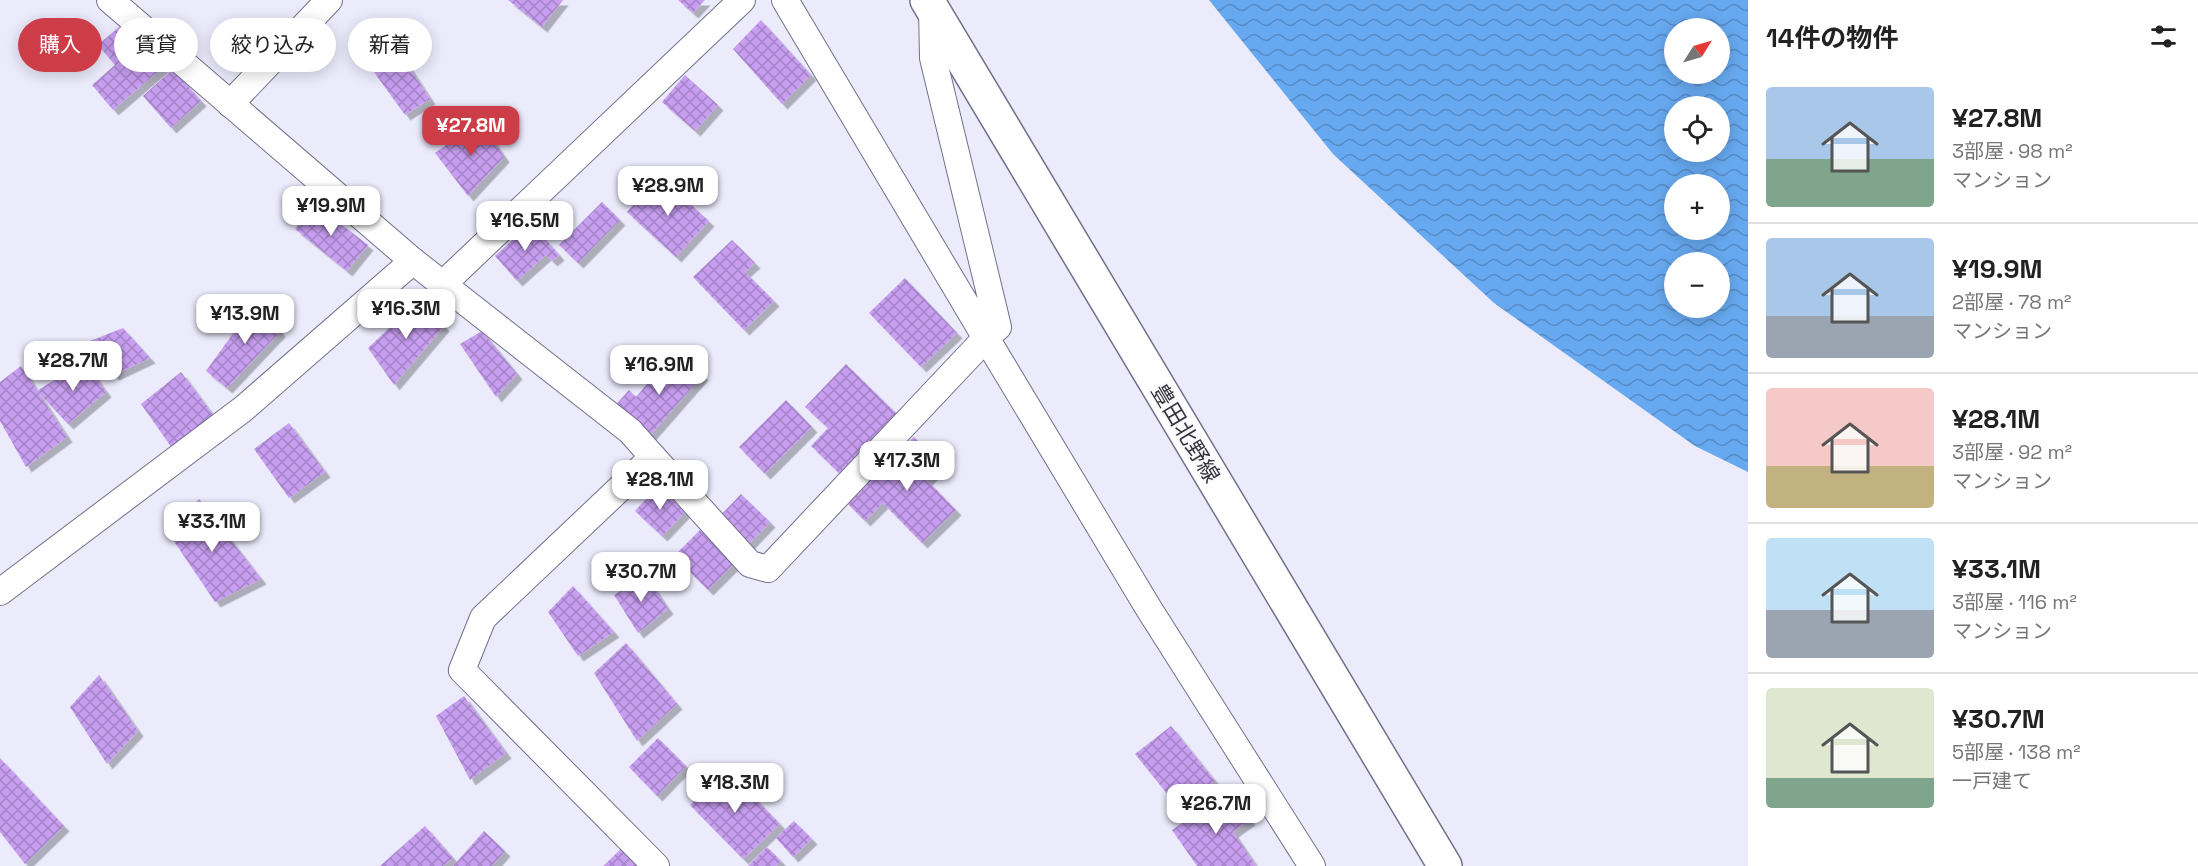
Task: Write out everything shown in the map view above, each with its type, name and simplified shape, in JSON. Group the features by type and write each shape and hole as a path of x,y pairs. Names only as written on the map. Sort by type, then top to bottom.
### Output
{"main road":[{"name":"豊田北野線","path":"929,4 1444,866"}],"street":[{"path":"110,0 413,261 630,431 750,564 768,569 998,327 933,58 929,4"},
{"path":"230,104 329,0"},
{"path":"443,284 742,0"},
{"path":"785,0 1149,609 1312,866"},
{"path":"0,592 243,409 413,261"},
{"path":"653,457 483,618 462,670 656,866"}],"water":[{"path":"1209,0 1748,0 1748,472 1695,446 1494,303 1333,154"}],"building":[{"path":"508,0 563,0 542,27"},
{"path":"678,0 705,0 693,13"},
{"path":"761,20 811,75 782,104 733,49"},
{"path":"114,31 114,64 102,50 102,42"},
{"path":"114,66 114,72 157,72 113,110 92,85"},
{"path":"170,72 176,72 201,101 171,128 143,96"},
{"path":"374,72 412,72 430,99 405,115"},
{"path":"685,75 718,105 695,131 662,102"},
{"path":"480,121 504,157 468,196 435,153"},
{"path":"659,176 709,221 676,257 627,212"},
{"path":"602,202 620,220 578,263 559,245"},
{"path":"315,204 368,245 347,271 295,229"},
{"path":"531,223 559,255 552,261 546,255 517,281 495,256"},
{"path":"732,240 755,263 745,272 774,301 744,330 693,277"},
{"path":"905,278 957,333 921,367 869,313"},
{"path":"260,296 280,332 227,388 206,371"},
{"path":"422,297 444,326 394,385 368,348"},
{"path":"123,328 150,358 114,375 85,343"},
{"path":"482,331 517,374 496,397 460,344"},
{"path":"675,351 703,375 647,439 612,409 629,390 636,397"},
{"path":"84,361 106,392 68,424 37,391"},
{"path":"846,364 897,414 840,474 811,446 828,428 805,407"},
{"path":"21,366 67,437 26,467 0,421 0,382"},
{"path":"181,372 216,419 174,451 141,404"},
{"path":"786,400 812,427 765,474 739,447"},
{"path":"289,423 325,472 289,498 254,449"},
{"path":"914,437 942,465 927,480 956,510 922,543 883,503 865,521 847,503"},
{"path":"658,486 685,512 662,536 635,511"},
{"path":"741,494 770,522 748,545 719,517"},
{"path":"199,499 261,579 215,602 167,531"},
{"path":"700,530 734,564 708,590 674,556"},
{"path":"645,575 668,609 638,633 614,595"},
{"path":"573,586 614,632 578,656 548,612"},
{"path":"626,643 677,704 637,741 594,673"},
{"path":"99,675 138,731 107,764 70,707"},
{"path":"464,696 506,753 470,780 436,716"},
{"path":"1171,726 1215,781 1180,810 1135,754"},
{"path":"658,738 686,766 657,796 629,767"},
{"path":"0,758 64,826 25,864 0,832"},
{"path":"727,769 780,824 743,859 690,805"},
{"path":"1230,791 1250,820 1233,832 1256,866 1197,866 1172,830"},
{"path":"794,821 812,839 793,857 776,838"},
{"path":"425,826 453,858 443,866 380,866"},
{"path":"484,831 505,851 492,866 453,866"},
{"path":"767,847 781,861 776,866 748,866"},
{"path":"621,849 637,866 603,866"}]}
